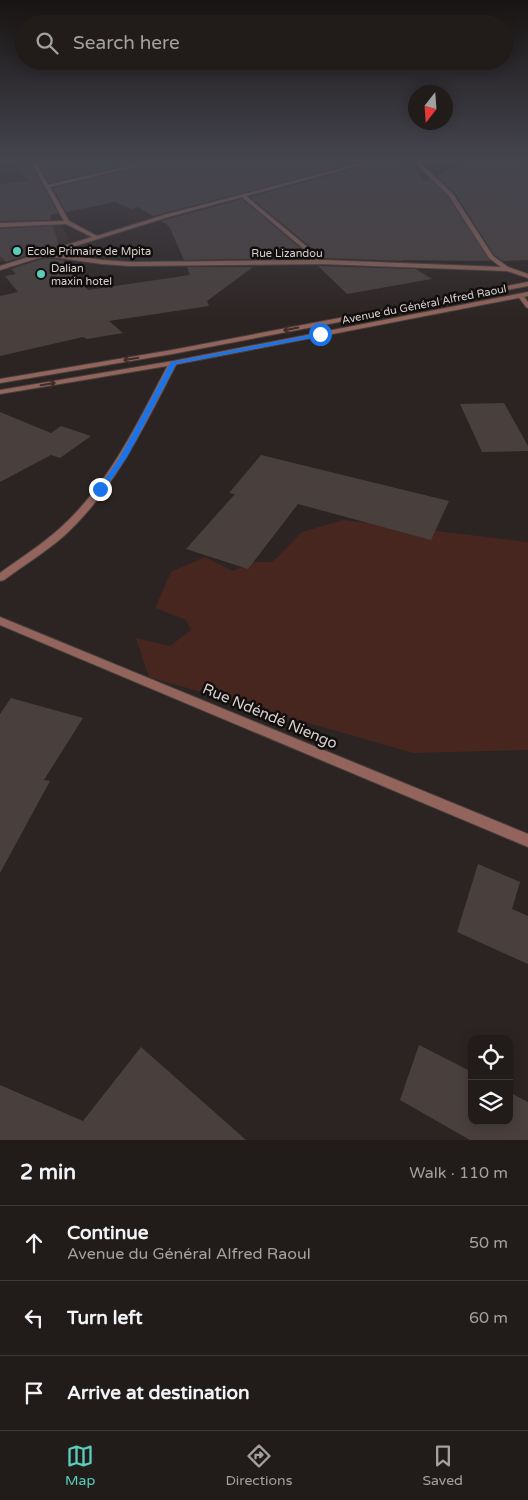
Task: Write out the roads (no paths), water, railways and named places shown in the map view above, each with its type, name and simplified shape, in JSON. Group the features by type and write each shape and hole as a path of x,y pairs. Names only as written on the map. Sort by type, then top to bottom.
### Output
{"street":[{"path":"63,214 67,222"},
{"path":"0,268 95,237 177,214"},
{"path":"265,214 322,262"},
{"path":"464,214 488,250 491,258 498,264 508,268"},
{"path":"0,225 67,222 95,237"},
{"name":"Rue Lizandou","path":"46,254 130,264 322,262 508,268 528,276"},
{"name":"Avenue du Général Alfred Raoul","path":"0,381 190,349 528,284"},
{"name":"Avenue du Général Alfred Raoul","path":"0,392 174,363 528,294"},
{"path":"520,295 528,306"},
{"path":"0,578 62,532 100,489 123,457 174,363"},
{"name":"Rue Ndéndé Niengo","path":"0,621 528,841"}],"place":[{"name":"Ecole Primaire de Mpita","path":"17,251"},
{"name":"Dalian maxin hotel","path":"41,274"}]}
